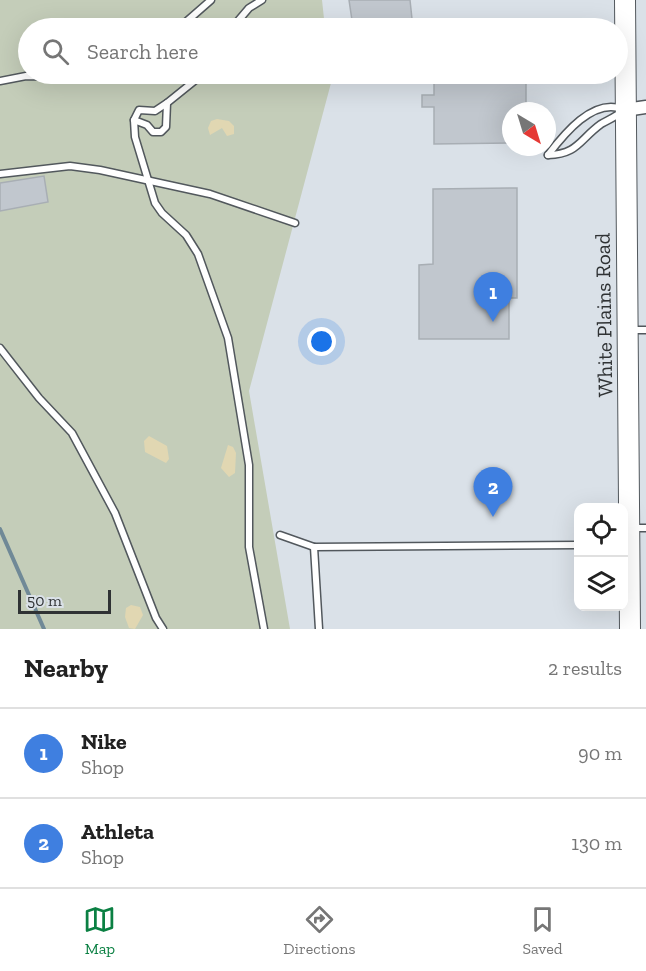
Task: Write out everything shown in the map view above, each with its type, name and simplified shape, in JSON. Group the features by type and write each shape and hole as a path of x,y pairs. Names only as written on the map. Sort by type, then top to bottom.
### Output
{"main road":[{"name":"White Plains Road","path":"626,0 626,18"},
{"name":"White Plains Road","path":"625,84 637,330 630,540 630,629"}],"street":[{"path":"625,110 646,107"}],"lane":[{"path":"190,18 211,0"},
{"path":"240,18 249,8 262,0"},
{"path":"0,81 18,78"},
{"path":"191,84 155,111 139,110 134,120 135,138 155,203 162,213 186,235 198,254 228,338 249,465 249,547 264,629"},
{"path":"134,120 147,125 153,132 161,132 166,127 167,103"},
{"path":"612,105 625,110 602,123 579,147 563,155 548,155 558,141 592,110 612,105"},
{"path":"0,174 70,166 100,170 149,183 210,194 295,223"},
{"path":"0,348 39,398 72,433 115,513 156,618 163,629"},
{"path":"280,535 314,547 574,545"},
{"path":"314,547 319,629"}],"green space":[{"path":"0,0 322,0 324,18 18,18 18,84 331,84 249,391 290,629 0,629"}],"sand":[{"path":"217,119 229,121 234,126 234,134 227,136 222,128 210,135 208,128 211,121"},
{"path":"149,436 167,446 169,459 166,463 145,452 144,441"},
{"path":"228,445 233,447 236,453 235,473 229,477 221,468"},
{"path":"131,605 140,607 143,615 135,629 129,628 125,617 126,608"}],"building":[{"path":"349,0 410,0 412,18 352,18"},
{"path":"434,84 526,84 526,102 502,102 502,143 434,144 434,107 422,107 422,95 434,95"},
{"path":"44,176 48,202 0,211 0,183"},
{"path":"517,188 517,298 509,298 509,339 419,339 419,265 433,264 433,189"}],"waterway":[{"path":"0,529 44,629"}],"place":[{"name":"Nike","path":"493,322"},
{"name":"Athleta","path":"493,517"}]}
